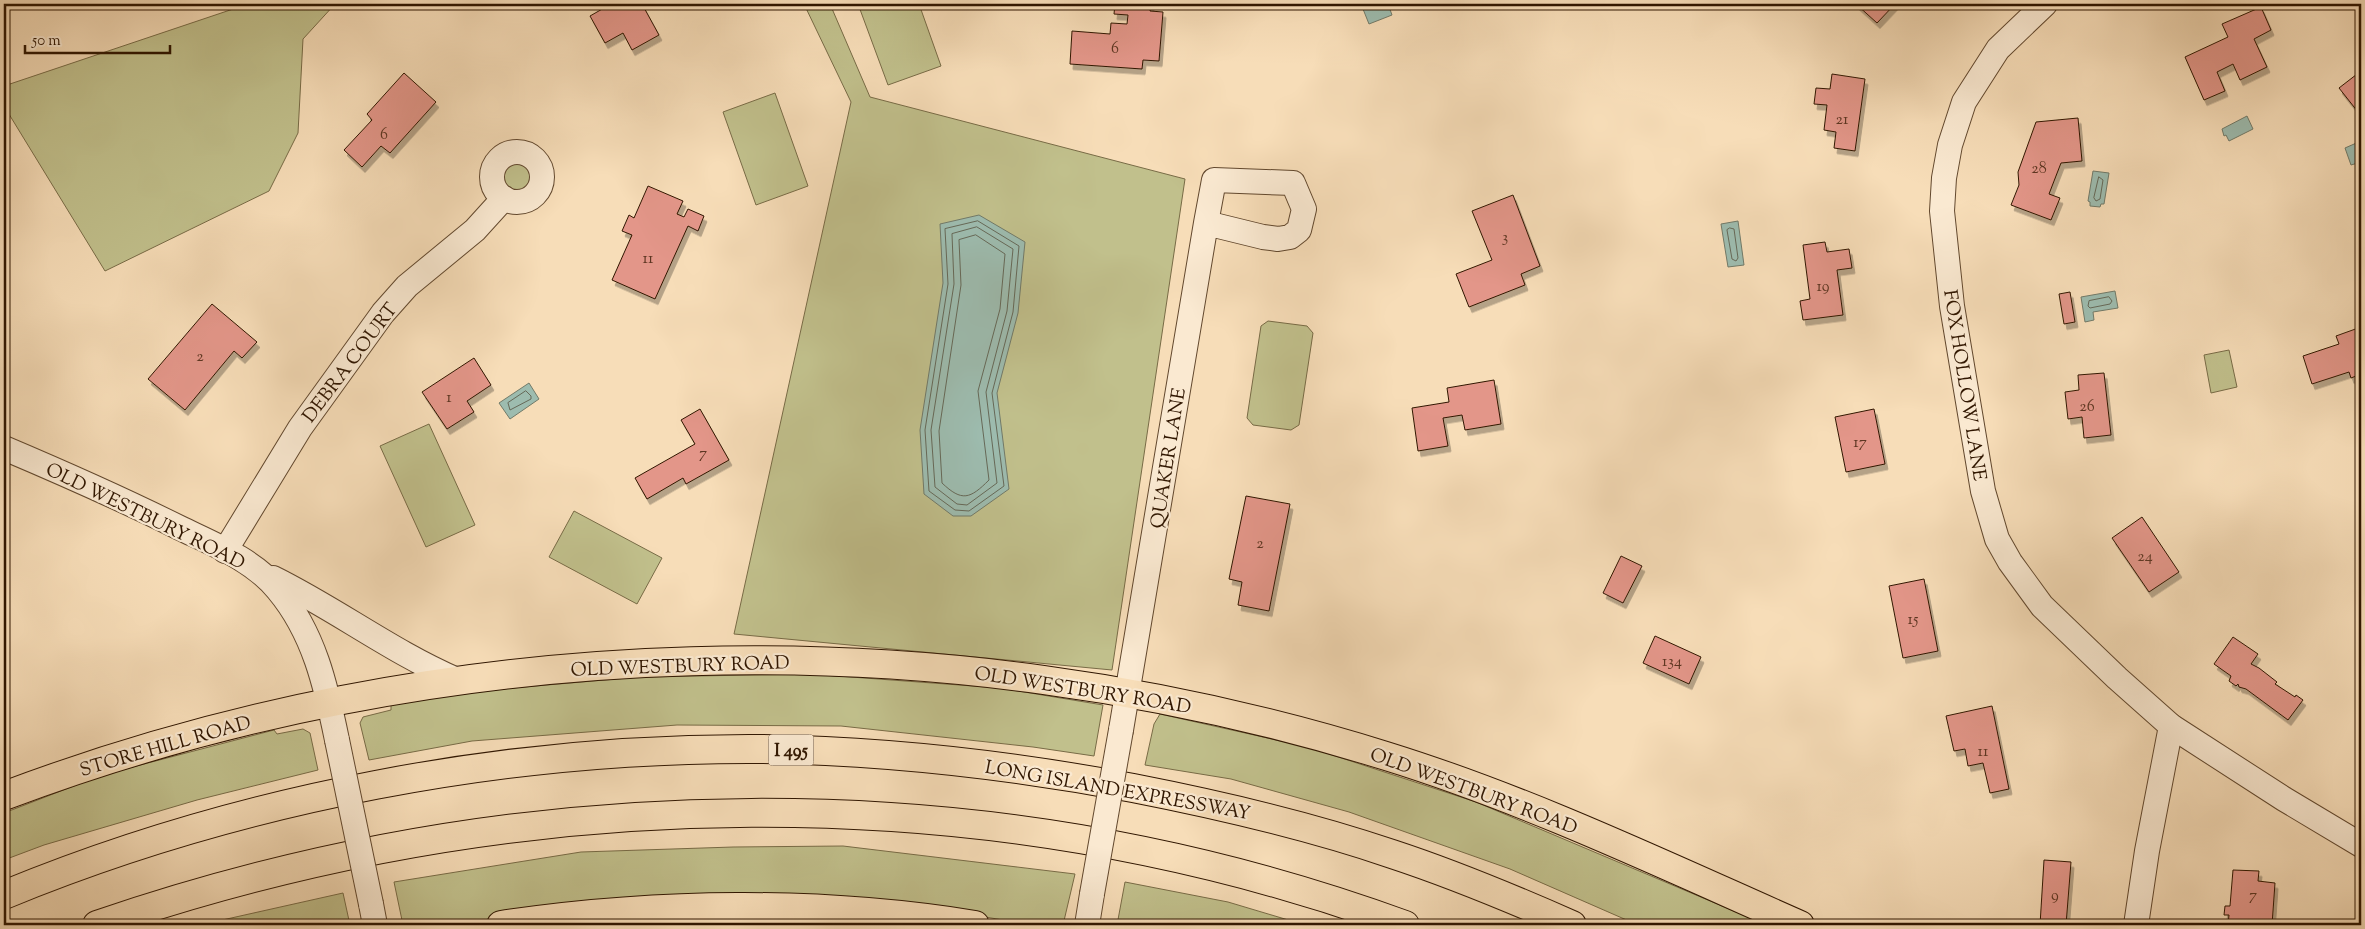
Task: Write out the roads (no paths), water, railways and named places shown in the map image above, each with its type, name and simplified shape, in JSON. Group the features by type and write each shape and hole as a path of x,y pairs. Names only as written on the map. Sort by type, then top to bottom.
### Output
{"main road":[{"name":"OLD WESTBURY ROAD","path":"329,702 457,680 545,670 712,660 820,661 973,671 1127,693 1261,722 1413,764 1558,820 1800,925"},
{"name":"STORE HILL ROAD","path":"4,796 77,769 180,738 329,702"},
{"name":"LONG ISLAND EXPRESSWAY","path":"4,894 76,867 210,825 277,807 414,779 482,768 593,757 763,749 905,756 973,763 1046,773 1186,798 1276,819 1390,853 1507,897 1572,925"},
{"path":"97,925 233,882 320,861 436,838 574,820 655,815 774,812 925,819 994,827 1127,848 1268,882 1333,900 1405,925"},
{"path":"500,925 611,914 721,917 823,910 961,924"}],"street":[{"name":"FOX HOLLOW LANE","path":"2045,4 1998,49 1964,102 1950,145 1944,178 1942,211 1952,306 1983,492 1998,539 2010,562 2042,606 2117,678 2171,726 2284,799 2361,844"},
{"name":"DEBRA COURT","path":"226,551 300,428 383,312 407,286 475,230 504,198"},
{"name":"QUAKER LANE","path":"1087,925 1122,730 1206,223"},
{"name":"OLD WESTBURY ROAD","path":"4,448 142,509 226,551 262,573 278,589 308,636 321,671 373,915"},
{"path":"262,573 318,601 419,663 457,680"},
{"path":"2136,925 2151,826 2171,726"}],"water":[{"path":"1361,4 1388,4 1392,15 1369,24"},
{"path":"2247,116 2253,129 2229,141 2226,135 2224,136 2222,129"},
{"path":"2361,141 2361,162 2351,165 2345,148"},
{"path":"2093,171 2109,173 2104,204 2101,204 2100,207 2090,206 2088,201"},
{"path":"979,215 1025,242 1018,313 997,393 1009,489 971,516 953,516 924,494 920,430 943,283 940,224"},
{"path":"1738,221 1744,265 1728,267 1721,224"},
{"path":"2115,291 2118,308 2093,312 2094,320 2085,322 2081,297"},
{"path":"529,383 539,399 510,419 499,403"}]}
